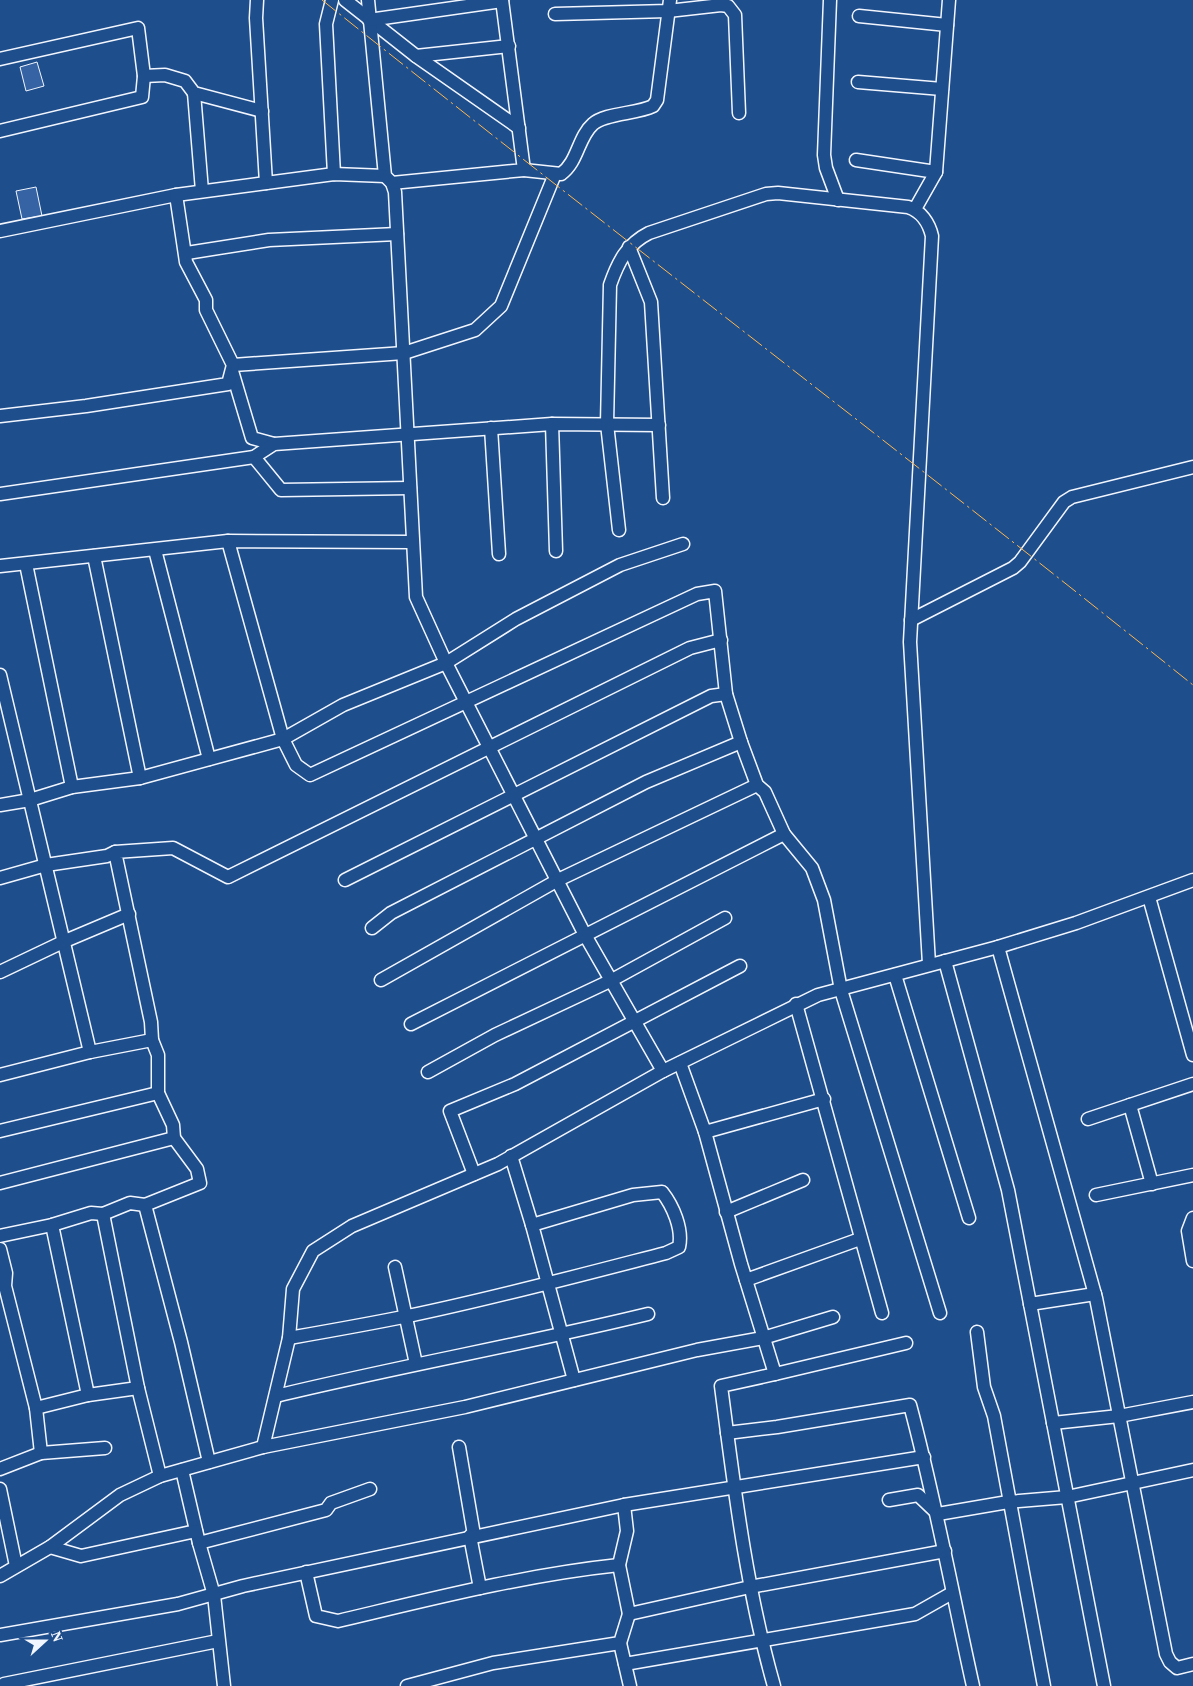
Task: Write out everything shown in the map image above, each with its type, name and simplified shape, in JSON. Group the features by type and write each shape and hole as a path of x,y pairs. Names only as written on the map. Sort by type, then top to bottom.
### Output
{"street":[{"path":"257,0 266,183"},
{"path":"332,0 326,24 334,174"},
{"path":"344,0 416,56 518,128"},
{"path":"368,0 397,234 416,597 446,663 585,935 663,1072"},
{"path":"369,20 502,0 524,170"},
{"path":"830,0 824,155 826,168 838,200"},
{"path":"915,209 936,172 949,0"},
{"path":"555,14 669,6 721,4 728,6 735,15 738,113"},
{"path":"0,231 176,195 334,174 389,180 524,170 556,174 567,170 594,122 646,109 657,100 669,6"},
{"path":"859,16 947,25"},
{"path":"0,58 138,28 144,76 142,97 0,131"},
{"path":"416,56 509,46"},
{"path":"144,76 165,75 185,81 194,93 202,191"},
{"path":"858,82 942,89"},
{"path":"194,93 262,112"},
{"path":"856,160 936,172"},
{"path":"233,367 404,353 475,330 501,306 556,174"},
{"path":"619,530 607,424 610,286 616,268 629,247 638,238 649,233 766,194 778,193 915,209 926,221 932,236 910,660 929,964"},
{"path":"176,195 187,253 186,262 206,300 206,310 233,367 252,438 274,444 552,424 659,425"},
{"path":"187,253 269,240 397,234"},
{"path":"629,247 651,302 663,498"},
{"path":"0,416 86,406 228,384 233,367"},
{"path":"552,424 556,551"},
{"path":"492,428 499,554"},
{"path":"0,494 254,457 274,444"},
{"path":"254,457 281,490 410,488"},
{"path":"911,620 1013,568 1064,502 1072,497 1193,467"},
{"path":"0,566 228,541 412,542"},
{"path":"228,541 282,740 296,765 310,775 697,594 715,591 726,694 757,785 765,792 784,834 812,868 824,900 841,990 940,1313"},
{"path":"0,805 30,800 72,788 140,778 282,740 343,705 446,663 516,620 620,565 682,544"},
{"path":"155,550 209,759"},
{"path":"94,556 140,778"},
{"path":"26,564 72,788"},
{"path":"0,878 46,865 107,856 115,852 173,848 228,877 690,648 721,640"},
{"path":"0,675 90,1052"},
{"path":"345,880 711,696 726,694"},
{"path":"372,928 391,913 646,782 741,742"},
{"path":"381,980 558,880 757,785"},
{"path":"411,1024 784,834"},
{"path":"0,1236 52,1225 92,1213 103,1214 130,1203 145,1205 200,1183 197,1170 174,1138 173,1125 158,1093 158,1055 152,1040 151,1022 130,914 115,852"},
{"path":"263,1447 289,1338 293,1289 313,1251 352,1226 474,1174 511,1156 680,1062 796,1004 818,995 998,947 1149,897 1193,880"},
{"path":"1149,897 1193,1055"},
{"path":"1,968 130,914"},
{"path":"428,1072 494,1035 612,980 725,918"},
{"path":"998,947 1095,1294 1166,1654 1170,1662 1177,1668 1193,1664"},
{"path":"945,961 1006,1181 1104,1686"},
{"path":"474,1174 450,1111 515,1084 740,966"},
{"path":"895,975 969,1218"},
{"path":"796,1004 824,1099 860,1240 882,1314"},
{"path":"0,1075 90,1052 152,1040"},
{"path":"680,1062 705,1132 726,1212 775,1374"},
{"path":"1088,1119 1193,1084"},
{"path":"0,1130 158,1093"},
{"path":"705,1132 824,1099"},
{"path":"1130,1105 1152,1184"},
{"path":"0,1183 174,1138"},
{"path":"511,1156 532,1225 574,1380"},
{"path":"1096,1195 1193,1175"},
{"path":"726,1212 803,1180"},
{"path":"289,1338 406,1317 666,1253 679,1247 682,1235 668,1200 662,1192 633,1195 532,1225"},
{"path":"145,1205 181,1342 209,1462"},
{"path":"103,1214 138,1388 160,1476"},
{"path":"1193,1218 1188,1226 1188,1230 1193,1261"},
{"path":"52,1225 88,1395"},
{"path":"746,1280 860,1240"},
{"path":"0,1249 6,1273 2,1287 36,1408 41,1453"},
{"path":"395,1267 416,1364"},
{"path":"1030,1304 1095,1294"},
{"path":"276,1396 416,1364 562,1335 648,1314"},
{"path":"0,1576 50,1547 120,1494 160,1476 263,1447 465,1407 696,1350 763,1338 833,1317"},
{"path":"976,1332 984,1387 994,1416 1008,1502 1044,1686"},
{"path":"774,1686 761,1641 750,1587 721,1386 906,1343"},
{"path":"36,1408 88,1395 138,1388"},
{"path":"1053,1423 1119,1416 1193,1402"},
{"path":"727,1433 910,1405 938,1514 952,1593 973,1686"},
{"path":"459,1447 480,1588"},
{"path":"0,1469 41,1453 105,1448"},
{"path":"0,1635 178,1604 243,1586 472,1535 624,1505 924,1457"},
{"path":"182,1470 214,1595 224,1686"},
{"path":"938,1514 1008,1502 1067,1497 1193,1470"},
{"path":"50,1547 81,1556 198,1537 326,1510 332,1503 370,1489"},
{"path":"0,1490 16,1566"},
{"path":"889,1500 918,1495 938,1514"},
{"path":"624,1505 627,1531 619,1565 629,1614 620,1643 630,1686"},
{"path":"629,1614 750,1587 945,1551"},
{"path":"306,1572 316,1616 338,1621 480,1588 574,1570 619,1565"},
{"path":"625,1664 915,1614 952,1593"},
{"path":"0,1671 4,1685 218,1641"},
{"path":"407,1686 493,1663 620,1643"}],"building":[{"path":"37,62 44,86 26,91 20,67"},
{"path":"36,187 42,216 22,219 16,191"}],"power":[{"path":"322,0 1193,685"}]}
